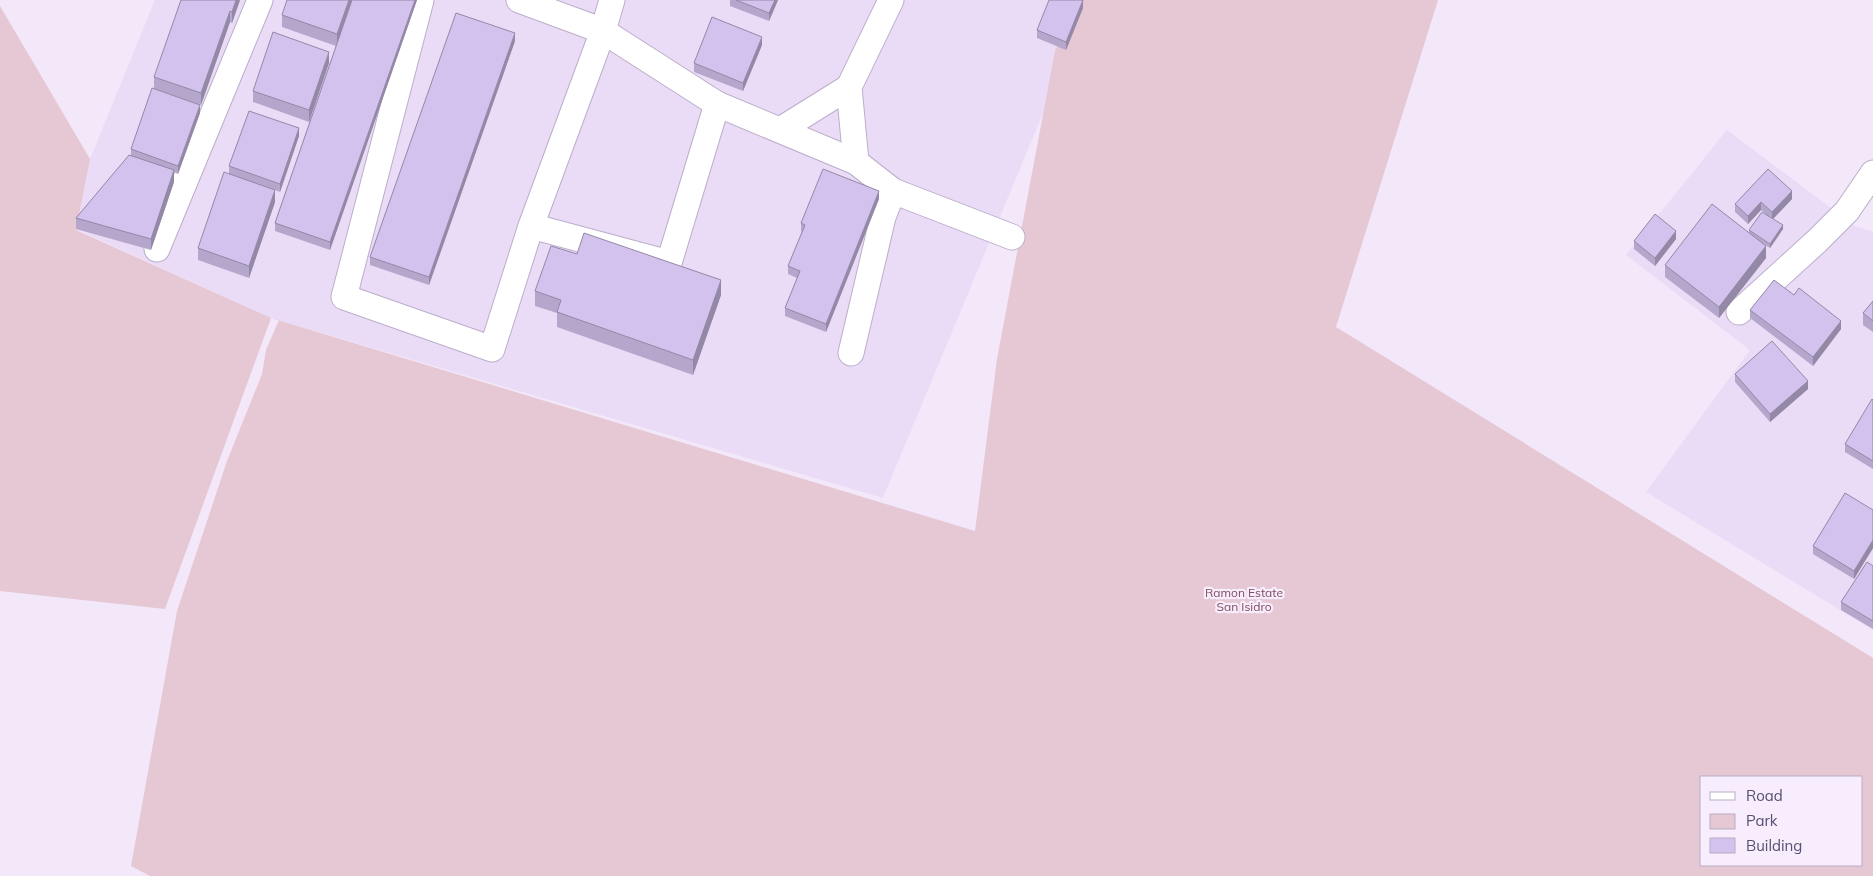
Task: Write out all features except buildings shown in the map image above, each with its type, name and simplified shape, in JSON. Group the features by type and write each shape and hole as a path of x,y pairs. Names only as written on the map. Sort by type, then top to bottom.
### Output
{"street":[{"path":"157,249 260,0"},
{"path":"421,0 344,298 492,350 531,226 603,31 612,0"},
{"path":"518,0 603,31 717,104 856,162 893,191 1012,237"},
{"path":"856,162 849,87 891,0"},
{"path":"780,130 849,87"},
{"path":"531,226 669,263 717,104"},
{"path":"1739,312 1847,211 1873,174"},
{"path":"851,353 882,217 893,191"}],"shaded area":[{"path":"155,0 1079,0 1048,101 883,498 271,318 76,229 90,159"},
{"path":"1727,130 1855,226 1873,232 1873,630 1646,492 1750,350 1626,255"}],"green space":[{"name":"Ramon Estate San Isidro","path":"1079,0 1438,0 1336,327 1873,658 1873,876 150,876 131,866 177,611 227,461 262,374 266,350 279,320 975,531 997,359 1055,51"},
{"path":"0,6 90,159 76,230 271,318 165,609 0,591"}]}
